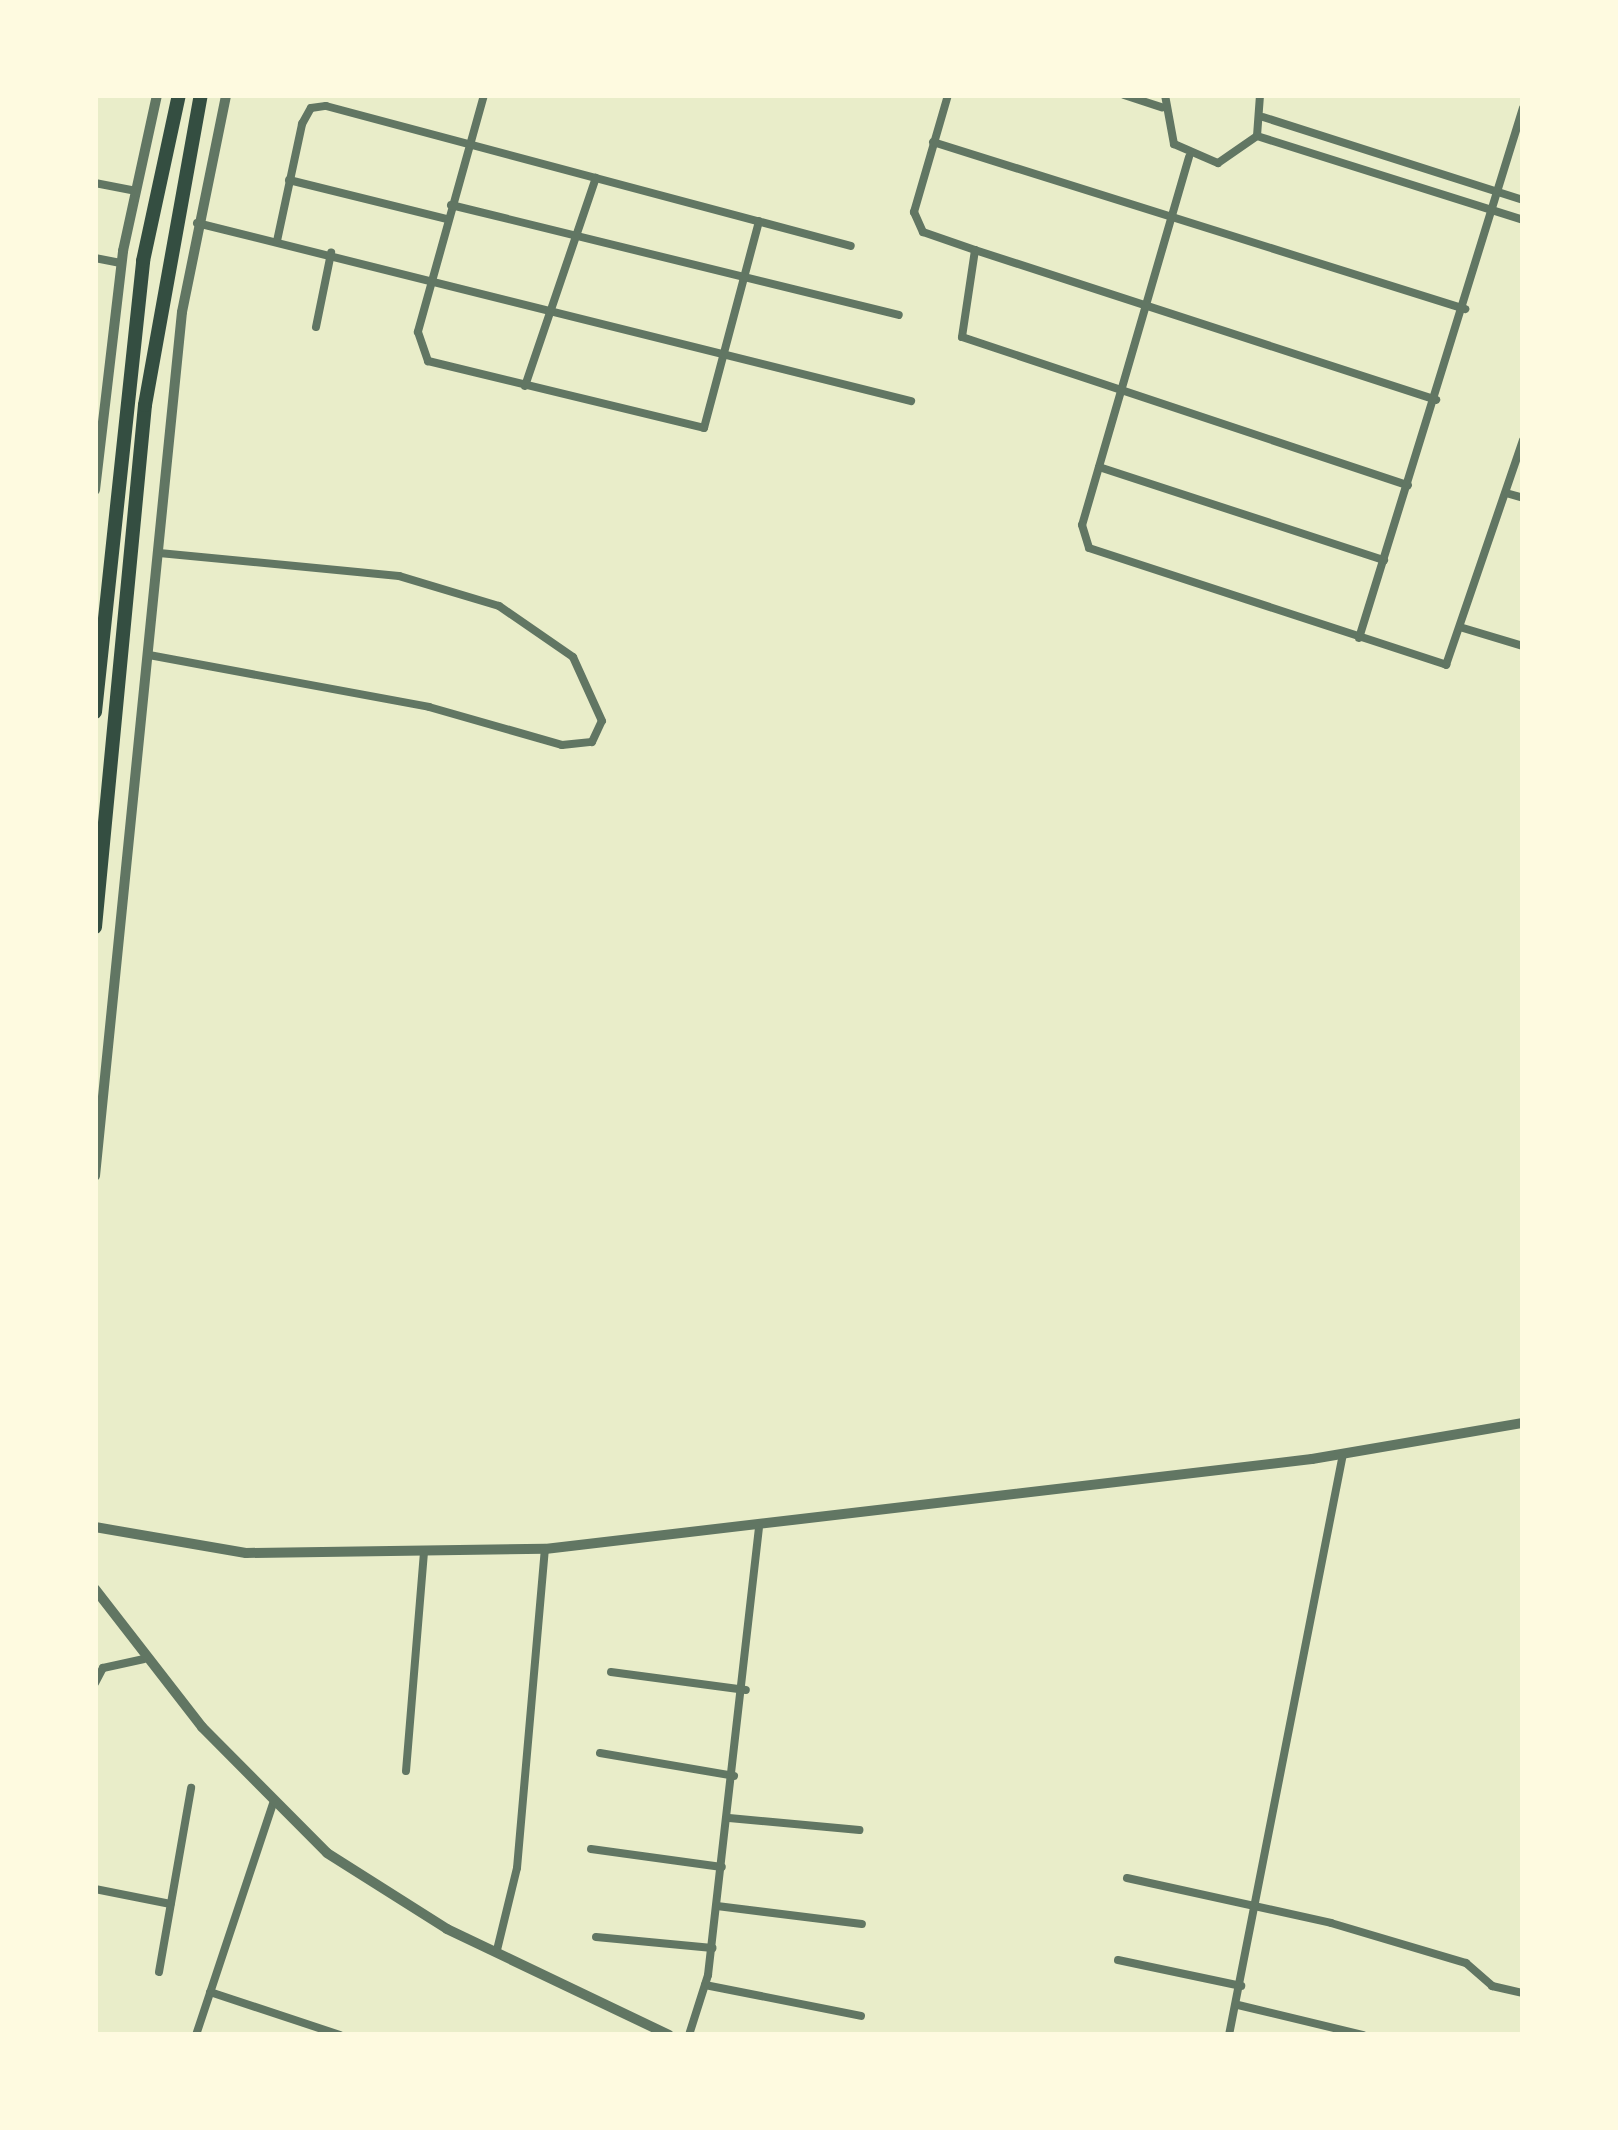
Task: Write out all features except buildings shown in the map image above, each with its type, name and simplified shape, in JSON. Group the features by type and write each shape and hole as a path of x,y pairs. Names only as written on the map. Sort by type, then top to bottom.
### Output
{"highway":[{"path":"95,712 143,261 179,95"},
{"path":"95,927 145,405 201,95"}],"street":[{"path":"95,490 121,264 158,95"},
{"path":"95,1176 196,223 226,95"},
{"path":"484,95 431,275 421,356 701,429 725,356 759,221"},
{"path":"948,95 915,220 975,250 1146,300 1436,400"},
{"path":"1124,95 1162,107"},
{"path":"1165,95 1162,107 1168,136 1189,157 1228,161 1258,136 1263,117 1260,95"},
{"path":"276,241 302,124 316,106 851,246"},
{"path":"1359,638 1466,310 1523,108"},
{"path":"1263,117 1523,200"},
{"path":"1258,136 1523,220"},
{"path":"933,142 1172,214 1466,310"},
{"path":"1189,157 1082,535 1100,556 1446,666 1463,628 1523,440"},
{"path":"525,386 596,178"},
{"path":"290,180 446,219"},
{"path":"95,183 136,191"},
{"path":"450,205 744,283 899,315"},
{"path":"196,223 431,275 725,356 912,401"},
{"path":"975,250 962,337 1408,485"},
{"path":"316,326 331,253"},
{"path":"95,258 121,264"},
{"path":"1099,467 1384,560"},
{"path":"1506,493 1523,498"},
{"path":"149,655 429,707 562,745 592,742 602,722 573,657 467,593 399,576 159,554"},
{"path":"1463,628 1523,646"},
{"path":"95,1527 246,1553 544,1549 760,1529 1343,1454 1523,1423"},
{"path":"1230,2035 1343,1454"},
{"path":"689,2035 705,1985 718,1906 746,1690 760,1529"},
{"path":"496,1950 517,1868 544,1549"},
{"path":"406,1771 424,1552"},
{"path":"95,1589 144,1658 273,1803 376,1888 669,2035"},
{"path":"95,1682 102,1668 144,1658"},
{"path":"612,1672 746,1690"},
{"path":"600,1753 734,1776"},
{"path":"158,1972 191,1788"},
{"path":"196,2035 273,1803"},
{"path":"729,1818 859,1830"},
{"path":"590,1849 722,1868"},
{"path":"1127,1878 1258,1904 1466,1963 1492,1986 1523,1993"},
{"path":"95,1890 170,1904"},
{"path":"718,1906 862,1924"},
{"path":"596,1937 712,1948"},
{"path":"1118,1960 1241,1986"},
{"path":"705,1985 860,2016"},
{"path":"210,1992 340,2035"},
{"path":"1238,2005 1363,2035"}]}
